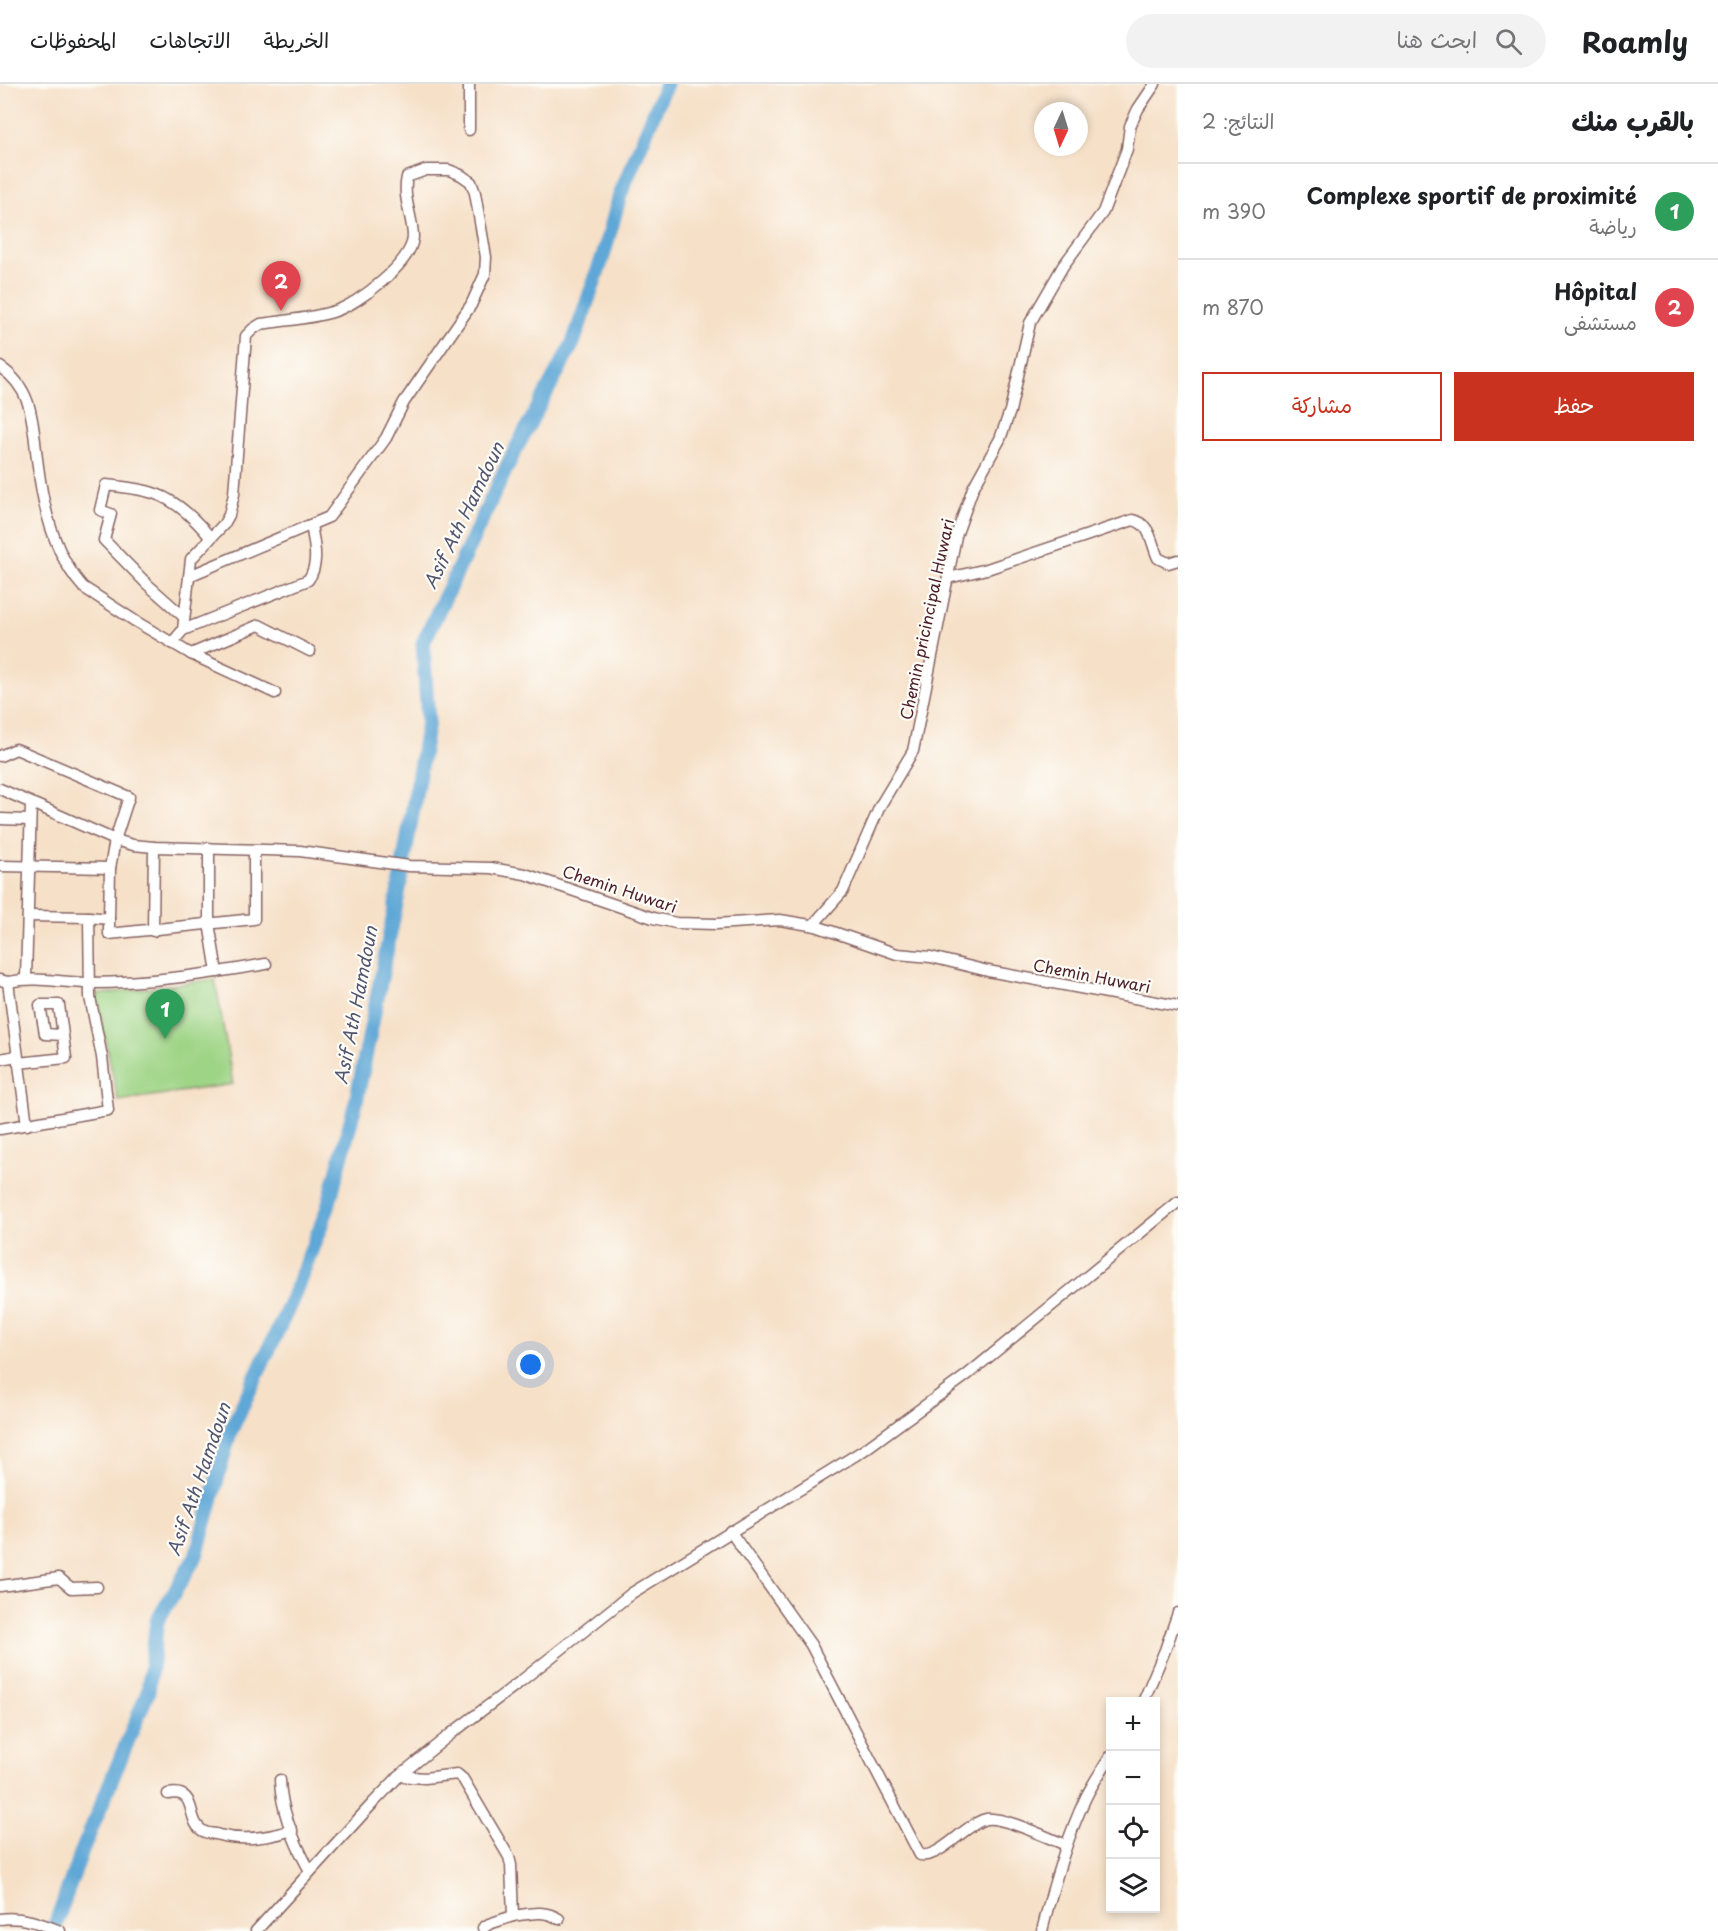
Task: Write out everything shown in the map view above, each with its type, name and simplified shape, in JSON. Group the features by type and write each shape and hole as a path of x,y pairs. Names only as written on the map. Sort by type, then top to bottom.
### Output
{"street":[{"path":"469,84 469,130"},
{"name":"Chemin pricincipal Huwari","path":"813,925 843,891 880,806 913,750 956,536 963,511 1000,439 1010,411 1030,323 1063,266 1103,212 1126,149 1130,126 1138,109 1155,84"},
{"path":"183,630 184,617 189,576 191,560 224,524 229,515 234,494 246,336 261,324 331,313 358,299 400,265 409,251 413,237 405,195 407,177 426,170 449,170 461,175 471,182 475,193 486,256 485,274 471,305 404,402 386,438 329,518 189,576"},
{"path":"0,367 12,375 22,387 33,427 43,496 52,528 68,568 83,586 191,654 275,693"},
{"path":"184,617 147,584 104,540 111,514 100,510 106,484 155,493 182,509 199,523 210,537"},
{"path":"948,578 987,569 1133,520 1144,524 1148,529 1158,558 1168,562 1178,560"},
{"path":"172,643 183,630 308,580 313,573 316,552 311,525"},
{"path":"191,654 258,625 310,651"},
{"path":"0,756 16,749 129,797 110,868 109,934 254,919 254,850"},
{"name":"Chemin Huwari","path":"0,789 116,840 133,845 300,851 418,866 491,868 525,874 653,918 676,923 716,924 780,920 813,925 897,954 931,957 988,971 1178,1006"},
{"path":"26,978 31,803"},
{"path":"0,819 30,820"},
{"path":"153,931 154,847"},
{"path":"209,848 209,923 218,972"},
{"path":"0,867 110,868"},
{"path":"29,916 109,919"},
{"path":"0,1129 108,1110 102,1057 90,997 89,917"},
{"path":"27,1125 4,981 26,978 89,983 161,980 266,964"},
{"path":"0,1059 66,1058 63,1035"},
{"path":"256,1931 399,1776 632,1593 864,1450 958,1382 1011,1341 1178,1202"},
{"path":"730,1531 811,1645 920,1855 932,1854 972,1825 985,1819 998,1819 1066,1845"},
{"path":"0,1586 59,1578 71,1588 97,1587"},
{"path":"1145,1697 1178,1613"},
{"path":"1042,1931 1066,1845 1087,1795 1106,1764"},
{"path":"399,1776 424,1778 457,1774 463,1779 509,1857 513,1916"},
{"path":"280,1780 282,1798 292,1830 310,1871"},
{"path":"168,1794 176,1793 189,1801 195,1823 205,1832 238,1839 273,1836 292,1830"},
{"path":"483,1929 489,1924 513,1916 542,1912 559,1919"},
{"path":"0,1919 36,1921 60,1931"}],"green space":[{"path":"215,979 233,1084 118,1101 96,995"}],"waterway":[{"name":"Asif Ath Hamdoun","path":"53,1931 80,1856 148,1692 157,1621 196,1556 230,1432 291,1302 327,1210 356,1102 398,894 428,722 423,643 513,454 573,343 604,253 620,195 666,84"}],"place":[{"name":"Hôpital","path":"281,311"},
{"name":"Complexe sportif de proximité","path":"165,1039"}]}
